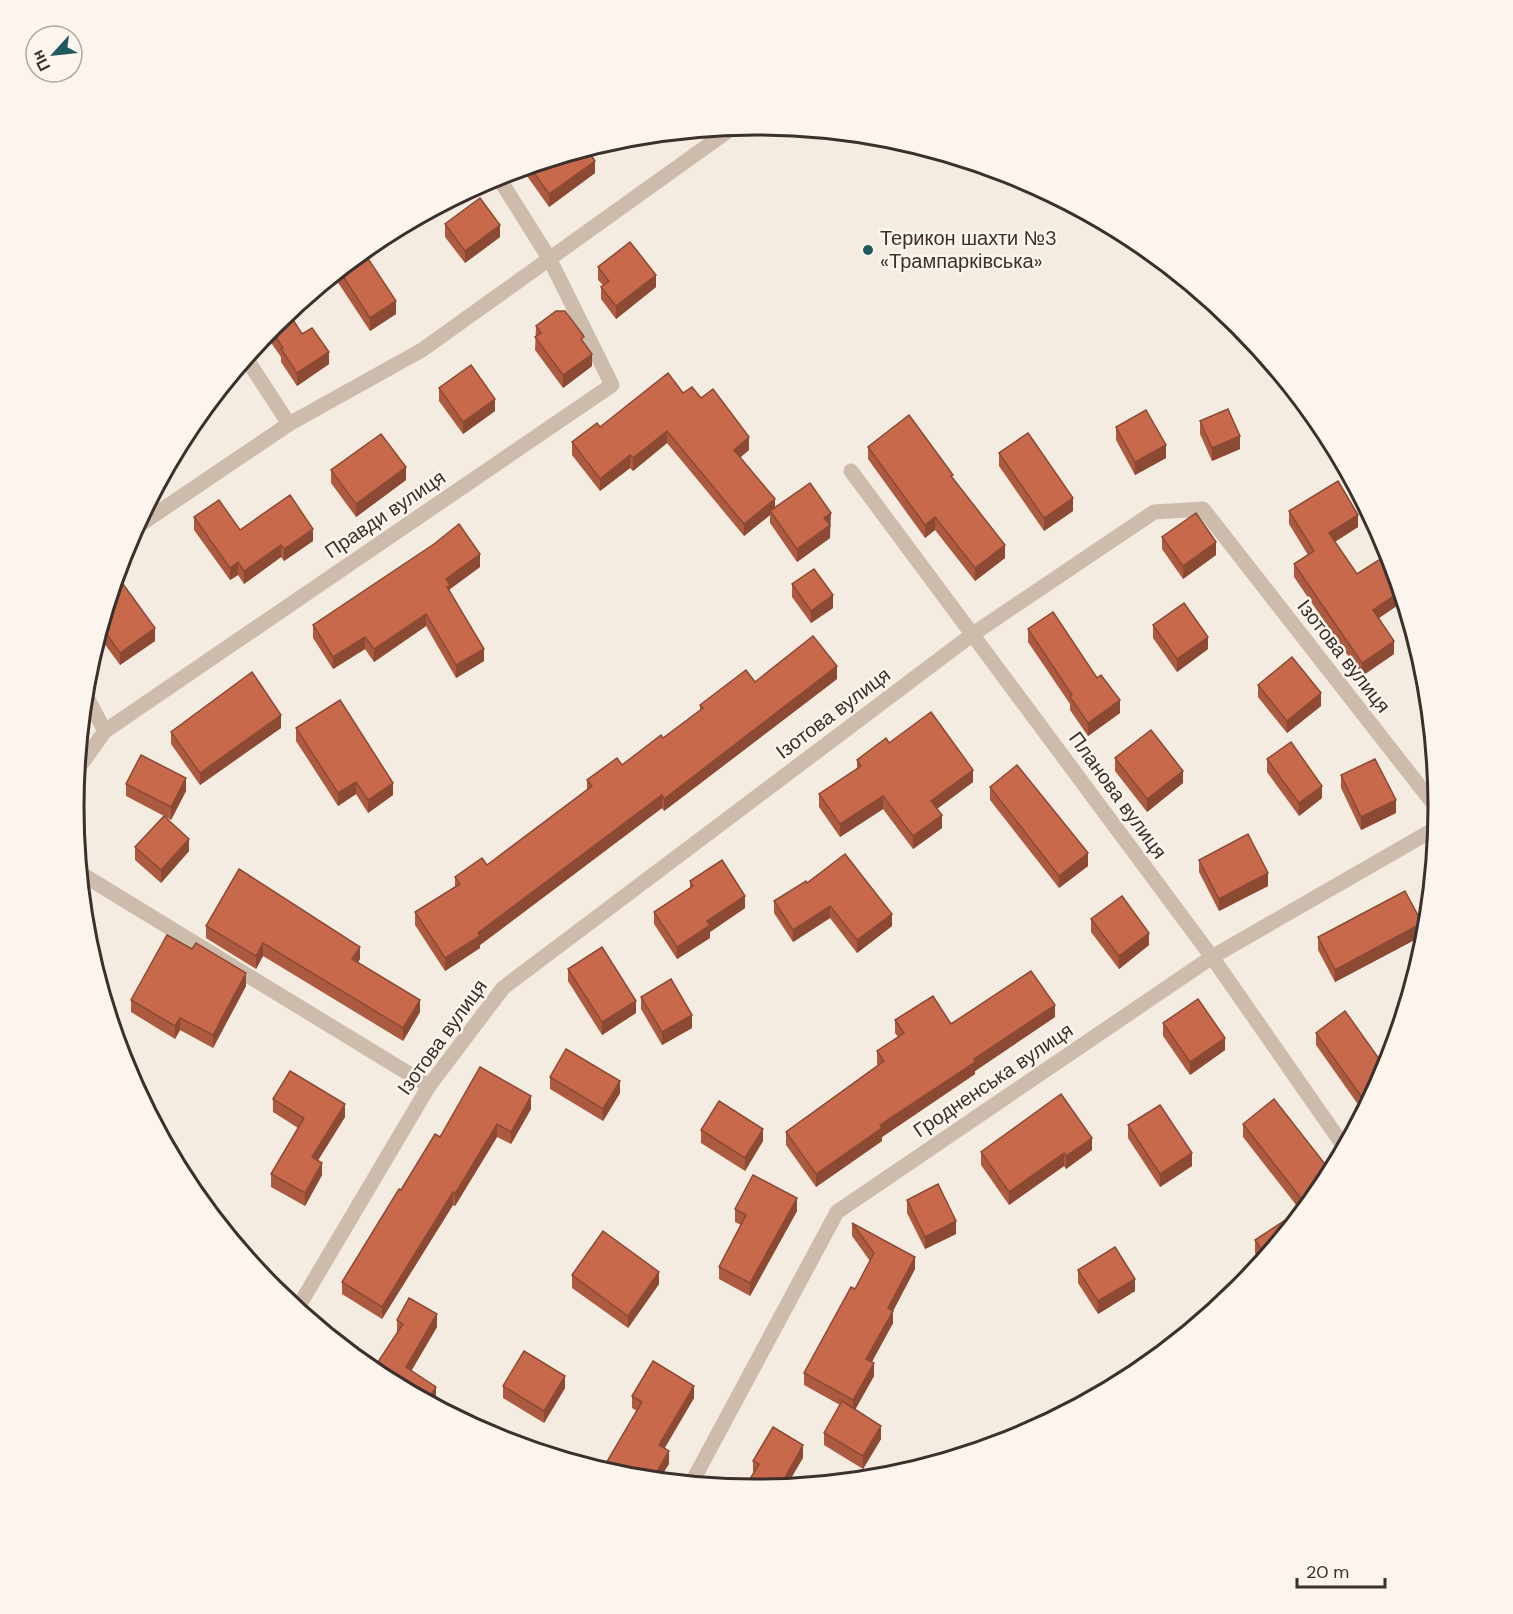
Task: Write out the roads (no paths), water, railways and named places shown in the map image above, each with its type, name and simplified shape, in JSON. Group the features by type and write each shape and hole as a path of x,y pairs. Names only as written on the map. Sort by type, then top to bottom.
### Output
{"street":[{"path":"149,518 289,424 422,350 721,136"},
{"path":"502,185 549,258"},
{"name":"Правди вулиця","path":"86,758 105,731 612,385 549,258"},
{"path":"250,365 289,424"},
{"name":"Планова вулиця","path":"851,471 1212,957 1340,1141"},
{"name":"Ізотова вулиця","path":"301,1302 429,1086 503,988 973,634 1154,512 1203,509 1429,798"},
{"path":"92,707 105,731"},
{"name":"Гродненська вулиця","path":"695,1476 837,1212 1212,957 1428,832"},
{"path":"88,878 429,1086"}],"place":[{"name":"Терикон шахти №3 «Трампарківська»","path":"868,250"}]}
